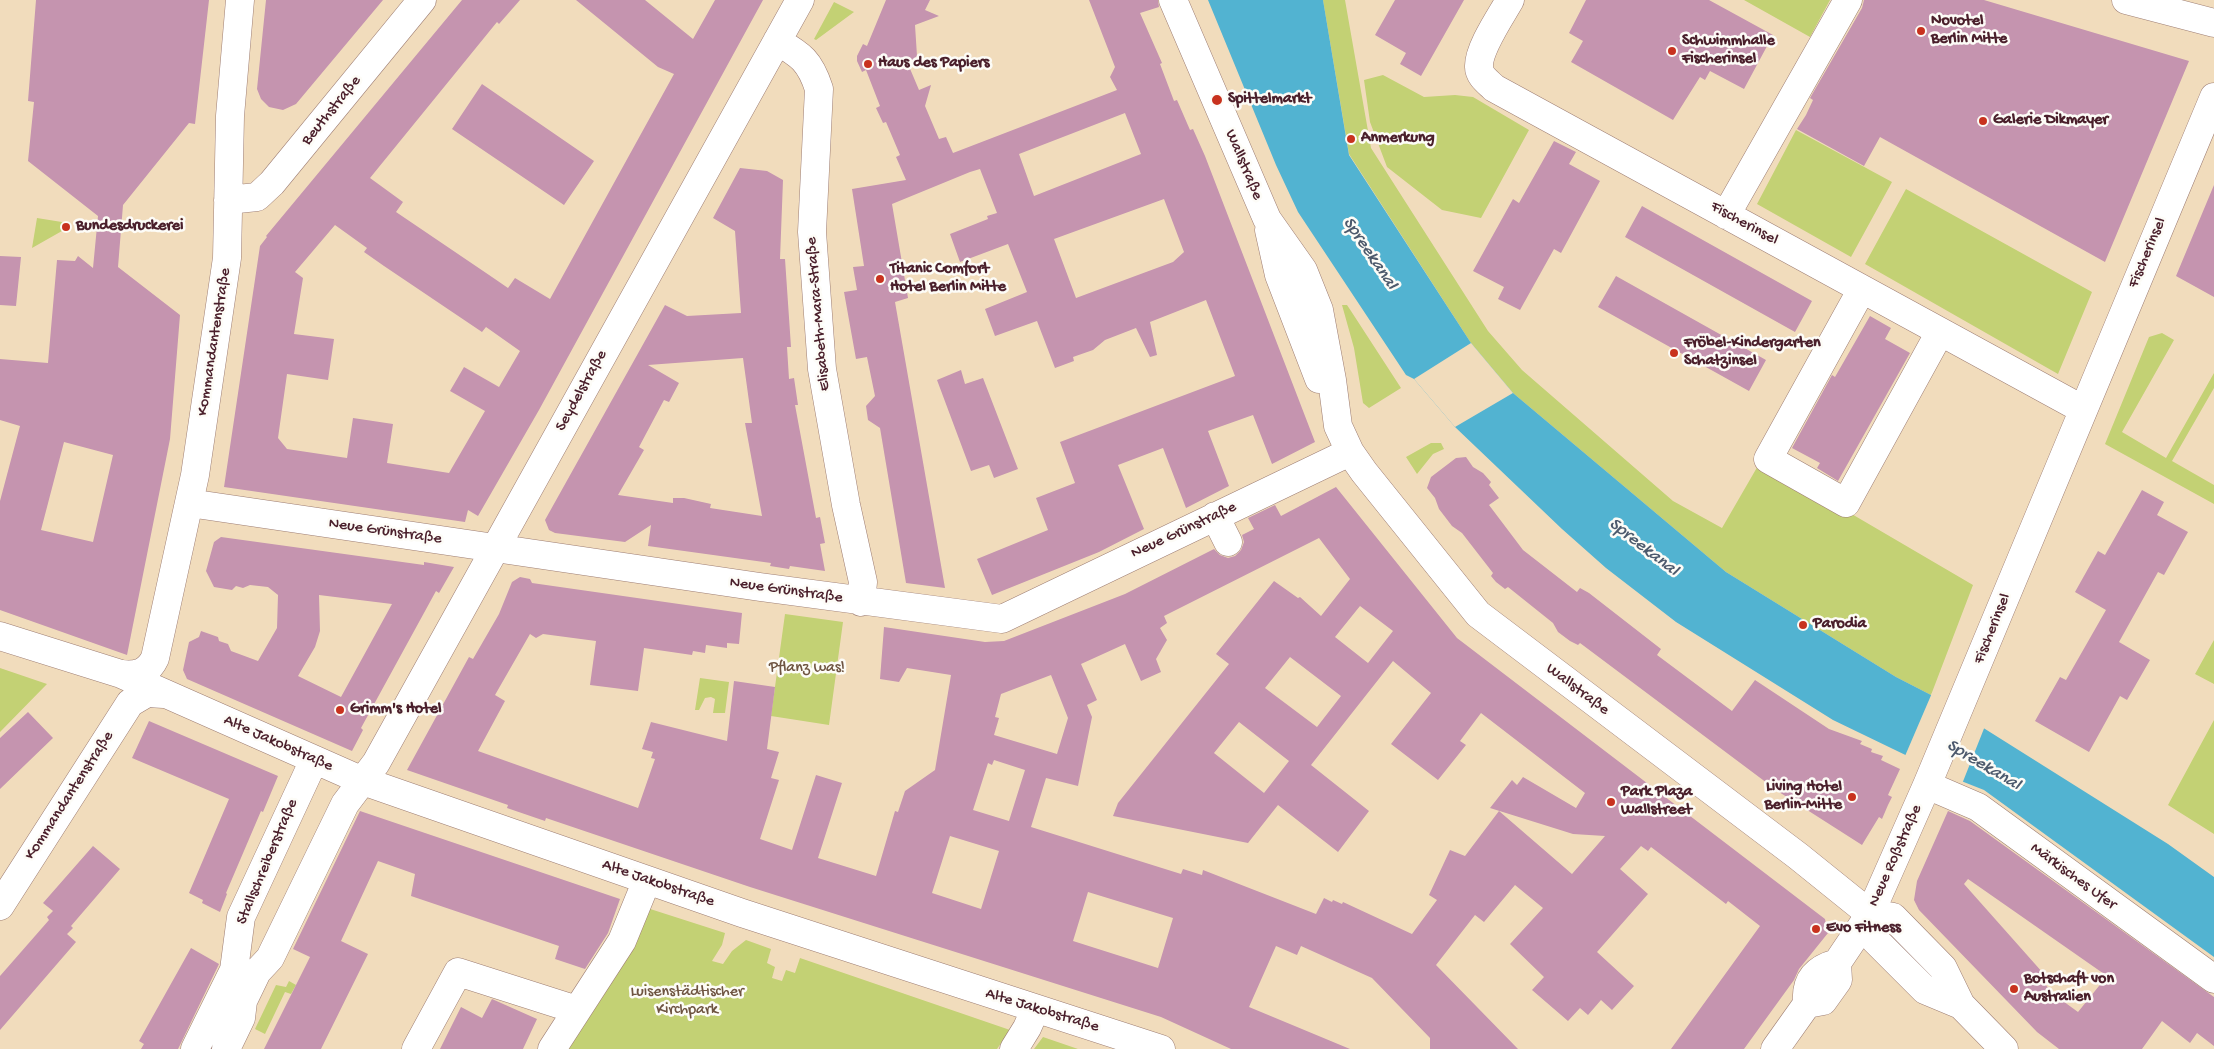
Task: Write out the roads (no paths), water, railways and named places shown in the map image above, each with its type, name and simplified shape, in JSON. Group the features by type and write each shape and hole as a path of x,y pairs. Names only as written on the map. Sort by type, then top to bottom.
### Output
{"street":[{"name":"Kommandantenstraße","path":"0,906 143,684 155,658 189,503 228,258 230,108 240,0"},
{"name":"Beuthstraße","path":"228,200 257,196 272,183 422,0"},
{"name":"Seydelstraße","path":"363,780 376,763 800,0"},
{"name":"Wallstraße","path":"1174,0 1267,219 1279,275 1336,418 1350,452 1364,472 1478,614 1798,856 1870,914"},
{"name":"Fischerinsel","path":"1510,0 1480,56 1479,68 1485,80 1494,88 2082,409"},
{"path":"1726,215 1848,0"},
{"path":"2126,0 2214,23"},
{"name":"Elisabeth-Mara-Straße","path":"777,40 803,57 811,68 819,89 812,232 822,369 846,505 863,582 861,602"},
{"name":"Fischerinsel","path":"1930,778 2082,409 2214,97"},
{"path":"1862,289 1768,459 1846,503 1940,332"},
{"name":"Neue Grünstraße","path":"189,503 861,602 1002,618 1350,452"},
{"path":"1215,516 1228,542"},
{"name":"Alte Jakobstraße","path":"0,636 143,684 363,780 647,880 1035,1010 1161,1049"},
{"name":"Stallschreiberstraße","path":"195,1049 234,970 241,917 314,760"},
{"name":"Neue Roßstraße","path":"1775,1049 1807,1004 1823,1001 1838,980 1836,963 1870,914 1930,778"},
{"name":"Märkisches Ufer","path":"1930,778 1978,807 2214,980"},
{"path":"226,1049 241,1018 242,1000 257,972 270,958 345,804 363,780"},
{"path":"552,1049 622,940 647,880"},
{"path":"1870,914 1875,940 1925,990 1961,1005 2004,1049"},
{"path":"416,1049 458,972 578,1010"},
{"path":"1014,1049 1035,1010"}],"water":[{"name":"Spreekanal","path":"1208,0 1323,0 1349,155 1471,343 1513,393 1726,572 1896,677 1931,695 2168,844 2214,877 2214,957 1984,790 1951,777 1833,720 1676,622 1606,568 1562,529 1455,427 1414,379 1406,375 1298,212 1276,165"}],"place":[{"name":"Novotel Berlin Mitte","path":"1921,31"},
{"name":"Schwimmhalle Fischerinsel","path":"1672,51"},
{"name":"Haus des Papiers","path":"868,64"},
{"name":"Spittelmarkt","path":"1217,100"},
{"name":"Galerie Dikmayer","path":"1983,121"},
{"name":"Anmerkung","path":"1351,139"},
{"name":"Bundesdruckerei","path":"66,227"},
{"name":"Titanic Comfort Hotel Berlin Mitte","path":"880,279"},
{"name":"Fröbel-Kindergarten Schatzinsel","path":"1674,353"},
{"name":"Parodia","path":"1803,625"},
{"name":"Grimm's Hotel","path":"340,710"},
{"name":"Living Hotel Berlin-Mitte","path":"1852,797"},
{"name":"Park Plaza Wallstreet","path":"1611,802"},
{"name":"Evo Fitness","path":"1816,929"},
{"name":"Botschaft von Australien","path":"2014,989"}],"park label":[{"name":"Pflanz was!","path":"807,669"},
{"name":"Luisenstädtischer Kirchpark","path":"687,1002"}]}
